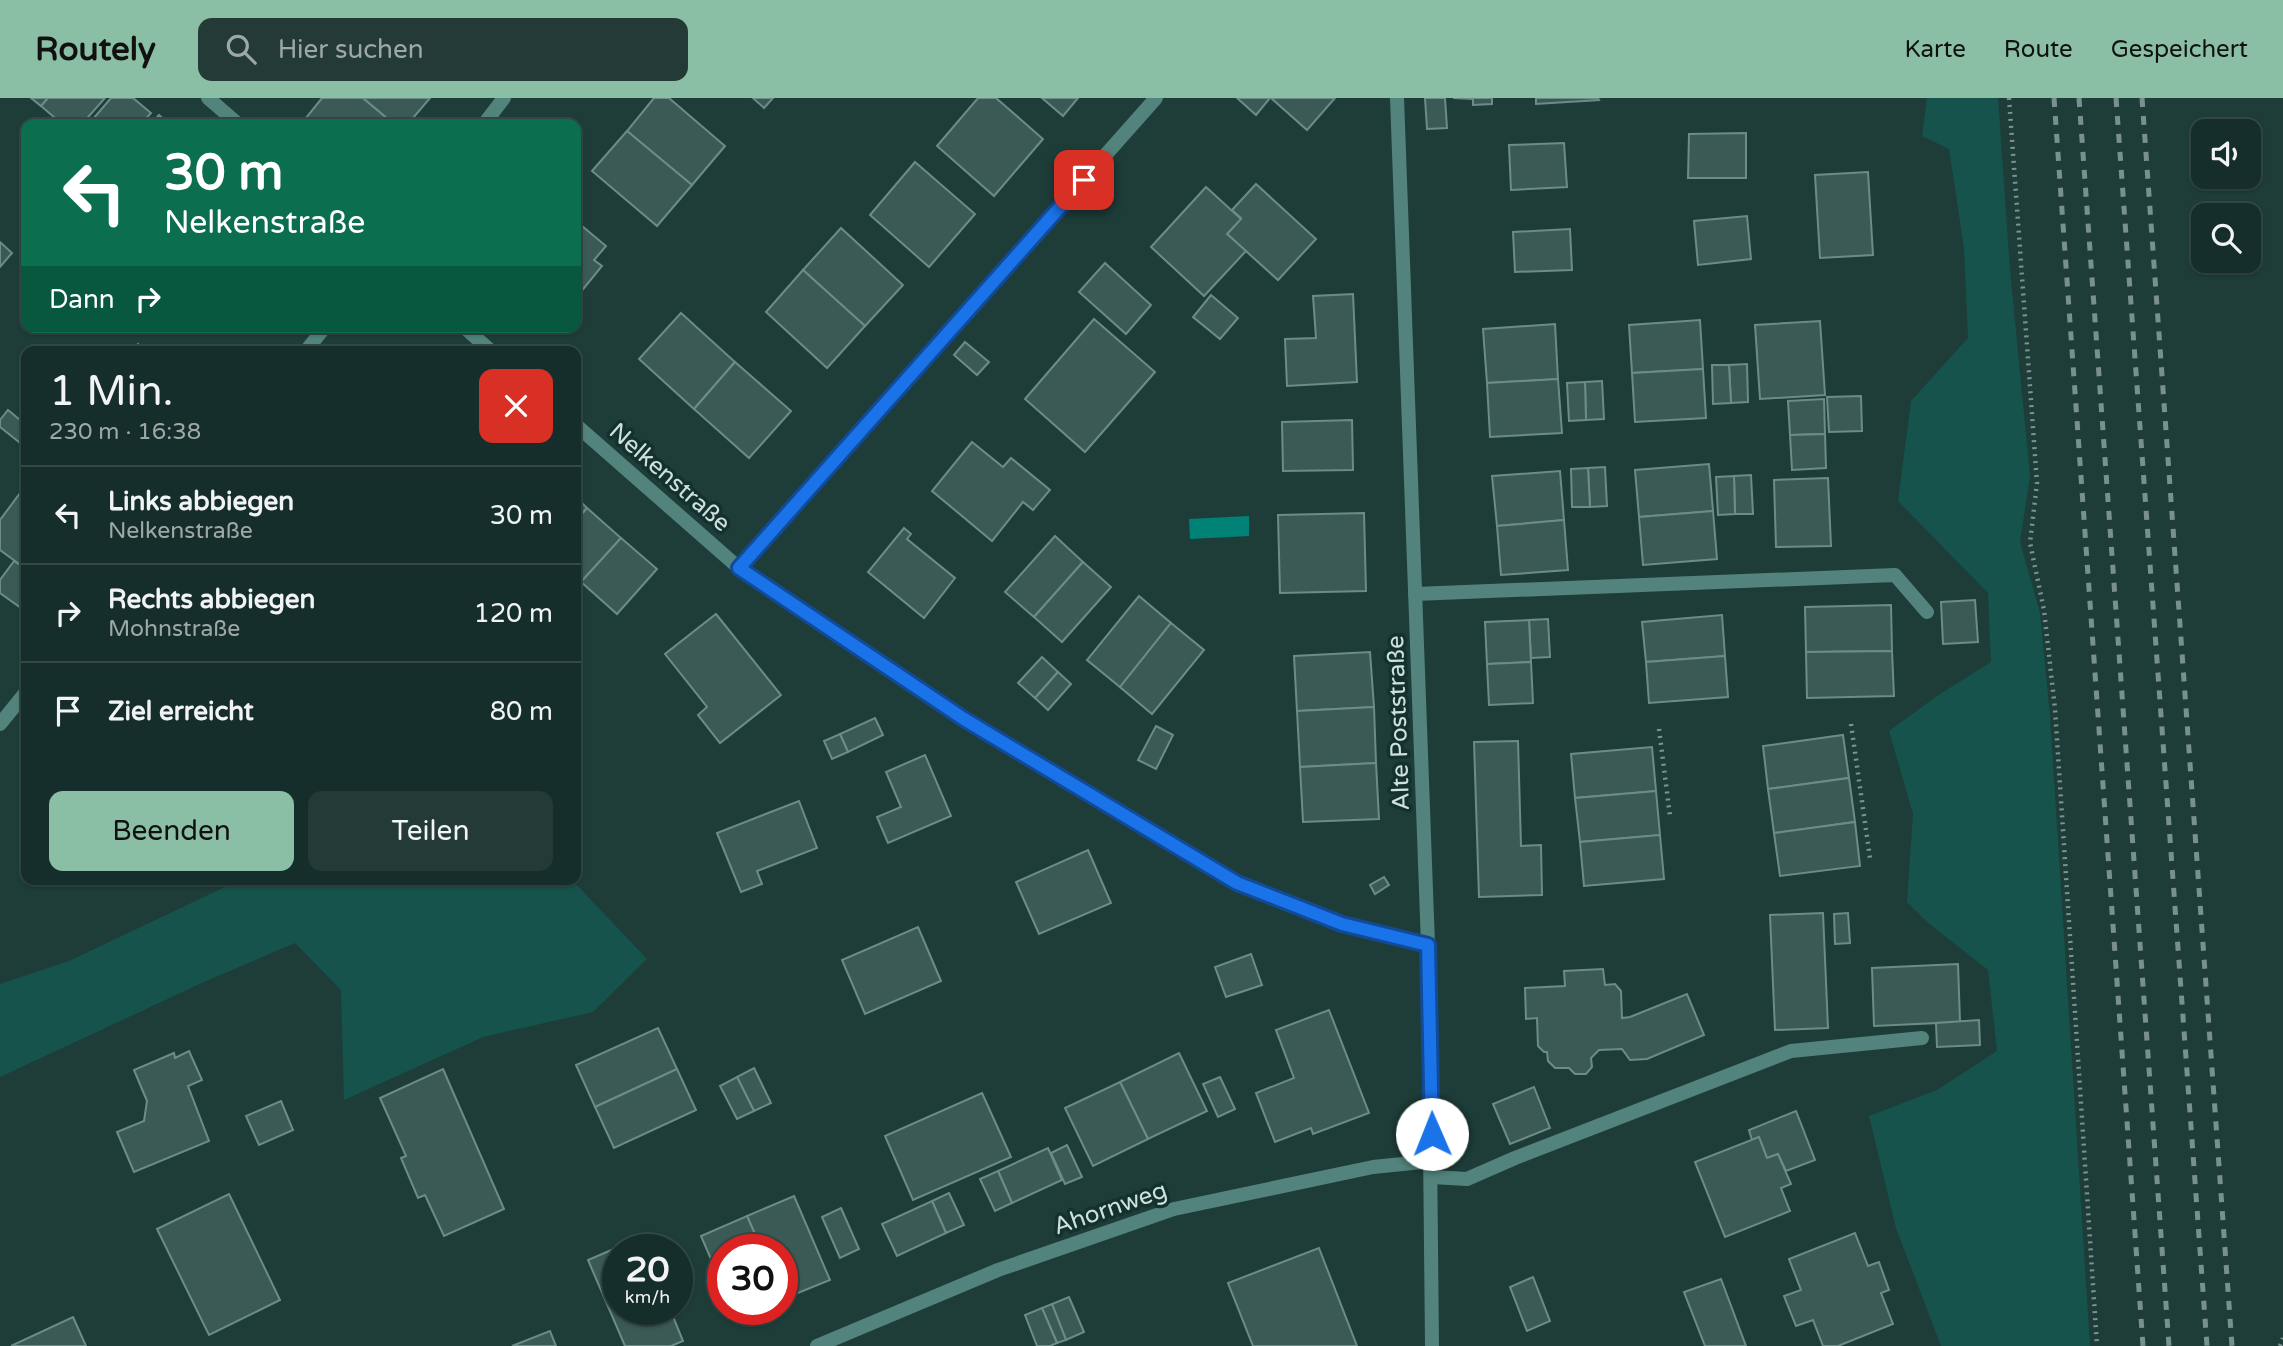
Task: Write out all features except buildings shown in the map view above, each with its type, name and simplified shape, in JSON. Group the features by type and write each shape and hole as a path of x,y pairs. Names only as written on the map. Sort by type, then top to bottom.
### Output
{"street":[{"path":"208,98 232,119"},
{"path":"488,119 504,98"},
{"path":"739,568 1156,98"},
{"name":"Alte Poststraße","path":"1397,98 1428,945 1432,1346"},
{"path":"471,333 485,346"},
{"name":"Nelkenstraße","path":"581,429 739,568 964,719 1237,883 1342,924 1428,945"},
{"path":"1415,594 1895,575 1927,612"},
{"path":"0,724 21,698"},
{"path":"1432,1177 1467,1179 1791,1051 1922,1038"},
{"name":"Ahornweg","path":"817,1346 998,1270 1174,1209 1373,1167 1432,1161"}],"path":[{"path":"2009,98 2037,482 2030,543 2045,610 2055,709 2096,1346"},
{"path":"1851,724 1870,858"},
{"path":"1659,729 1670,816"},
{"path":"2280,1346 2283,1338"}],"shaded area":[{"path":"1927,98 1998,98 2010,270 2030,476 2020,542 2040,613 2050,716 2090,1346 1941,1346 1896,1228 1869,1116 1937,1090 1997,1051 1988,970 1927,922 1907,902 1913,814 1889,731 1991,662 1988,593 1898,501 1911,401 1968,338 1964,248 1949,149 1922,136"},
{"path":"1249,516 1249,536 1190,539 1189,519"},
{"path":"577,885 647,959 593,1012 483,1037 344,1100 341,990 295,943 204,982 0,1077 0,984 69,961 227,886"}],"railway":[{"path":"2054,98 2143,1346"},
{"path":"2079,98 2169,1346"},
{"path":"2116,98 2207,1346"},
{"path":"2142,98 2232,1346"}],"route":[{"path":"1084,180 739,568 964,719 1237,883 1342,924 1428,945 1432,1134"}]}
